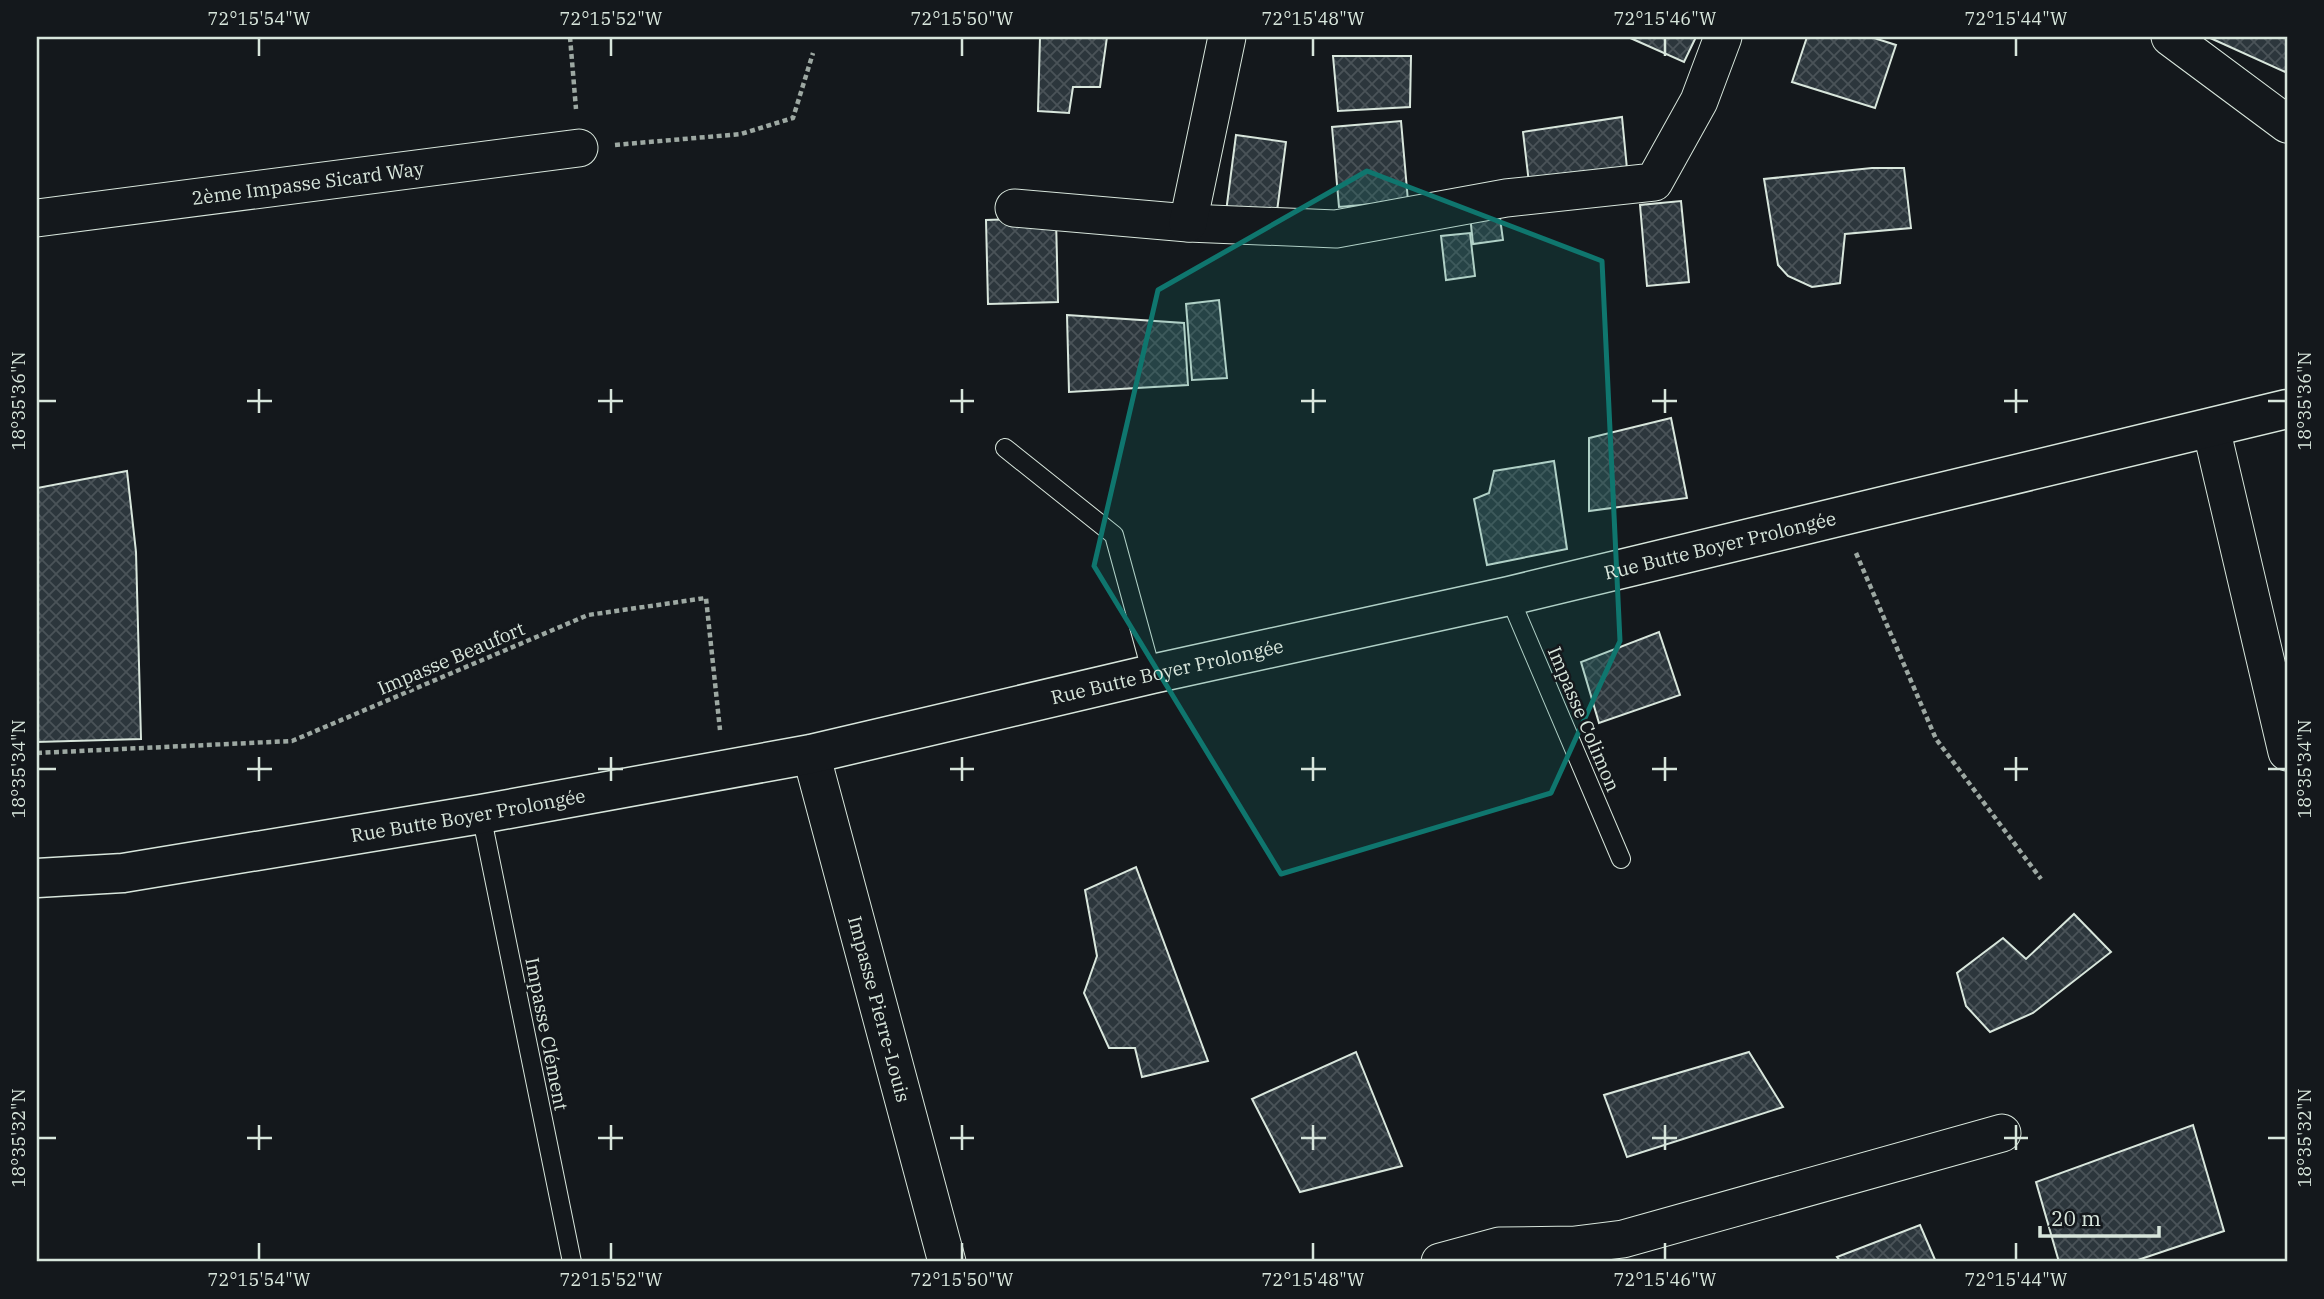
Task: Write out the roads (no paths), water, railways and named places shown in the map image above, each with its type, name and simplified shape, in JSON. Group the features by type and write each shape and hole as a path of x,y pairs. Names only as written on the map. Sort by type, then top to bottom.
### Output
{"street":[{"path":"1188,223 1227,37"},
{"path":"1014,208 1188,223 1336,229 1506,198 1654,182 1699,101 1723,37"},
{"path":"2171,37 2287,124"},
{"name":"2ème Impasse Sicard Way","path":"37,218 579,148"},
{"name":"Rue Butte Boyer Prolongée","path":"37,878 123,873 481,814 811,754 1152,674 1509,596 2287,409"},
{"path":"2211,428 2287,752"},
{"name":"Impasse Pierre-Louis","path":"811,754 947,1262"},
{"path":"1440,1262 1623,1239 2002,1133"}],"lane":[{"path":"1005,448 1114,535 1152,674"},
{"name":"Impasse Colimon","path":"1509,596 1621,859"},
{"name":"Impasse Clément","path":"481,814 572,1262"}]}
